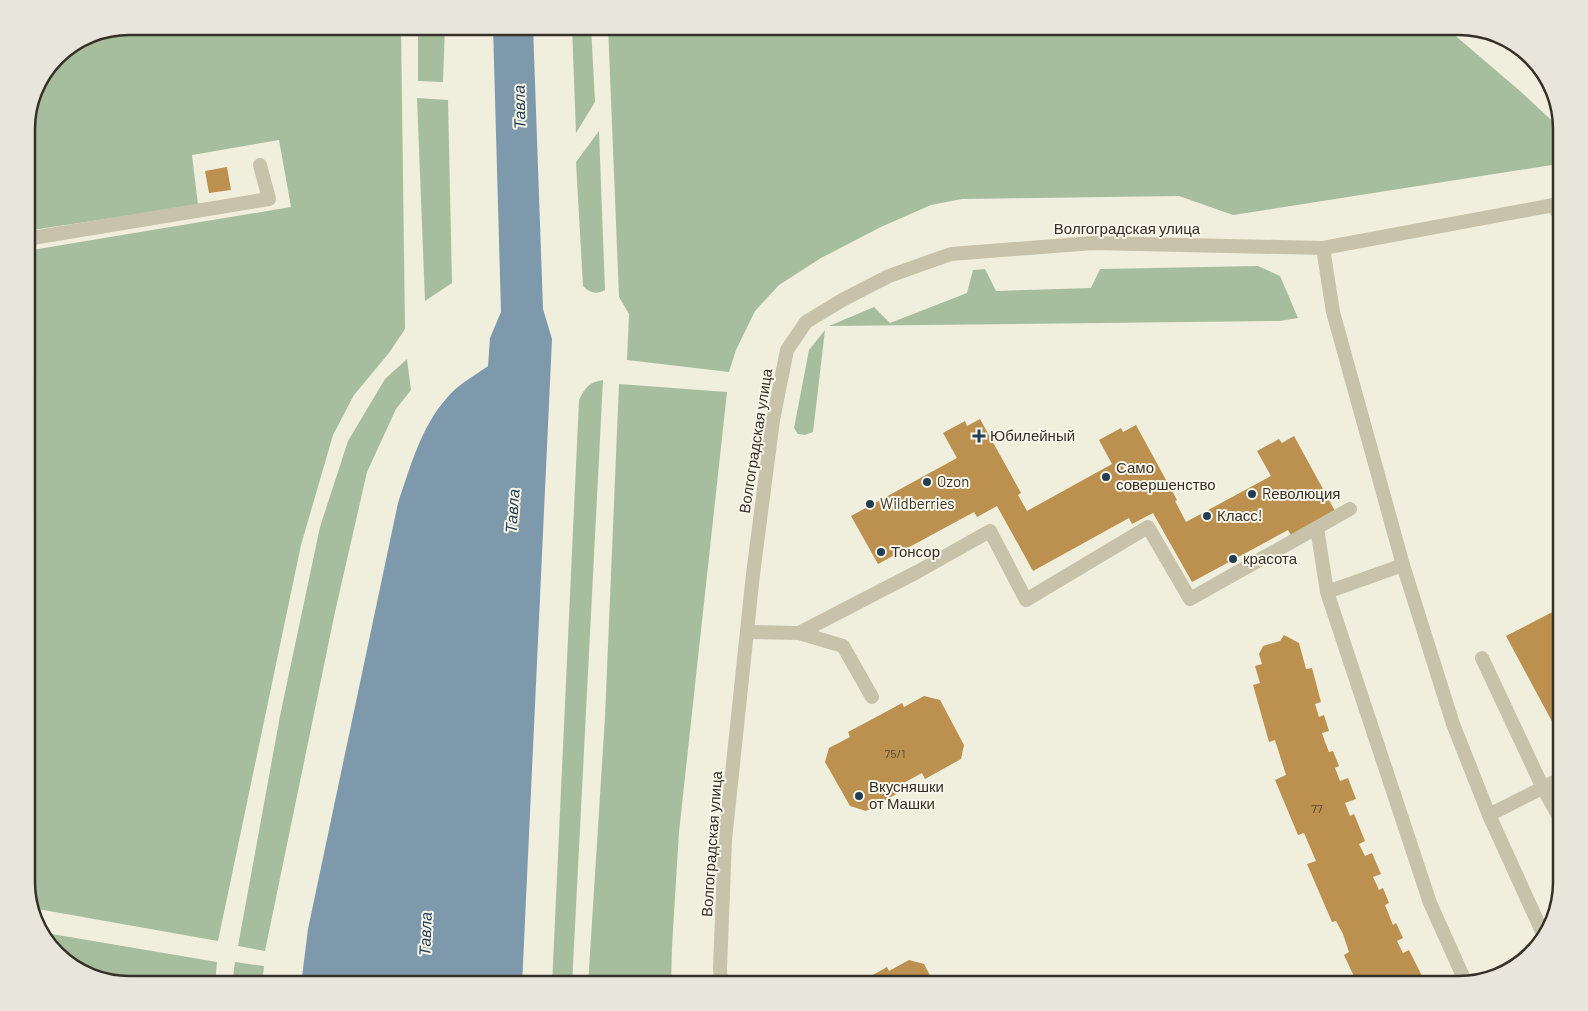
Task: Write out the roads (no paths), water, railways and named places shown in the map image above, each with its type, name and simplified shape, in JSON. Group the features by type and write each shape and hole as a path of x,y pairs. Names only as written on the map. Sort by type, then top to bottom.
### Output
{"street":[{"path":"35,238 269,199 260,165"},
{"name":"Волгоградская улица","path":"720,976 726,840 772,420 787,350 806,322 889,276 951,254 1093,243 1324,248 1553,205"},
{"path":"1324,248 1333,312 1403,565 1453,724 1489,815 1541,928"},
{"path":"800,633 916,572 990,530 1026,600 1148,527 1190,599 1350,509"},
{"path":"1317,528 1327,592 1430,903 1463,976"},
{"path":"1327,592 1403,565"},
{"path":"748,632 800,633 843,646 872,697"},
{"path":"1482,658 1553,806"},
{"path":"1489,815 1553,783"}],"water":[{"name":"Тавла","path":"493,35 533,35 543,309 552,339 522,976 302,976 308,929 398,503 417,448 437,410 455,389 488,366 490,338 501,312"}],"place":[{"name":"Юбилейный","path":"979,436"},
{"name":"Само совершенство","path":"1106,477"},
{"name":"Ozon","path":"927,482"},
{"name":"Rеволюция","path":"1252,494"},
{"name":"Wildberries","path":"870,504"},
{"name":"Класс!","path":"1207,516"},
{"name":"Тонсор","path":"881,552"},
{"name":"красота","path":"1233,559"},
{"name":"Вкусняшки от Машки","path":"859,796"}]}
